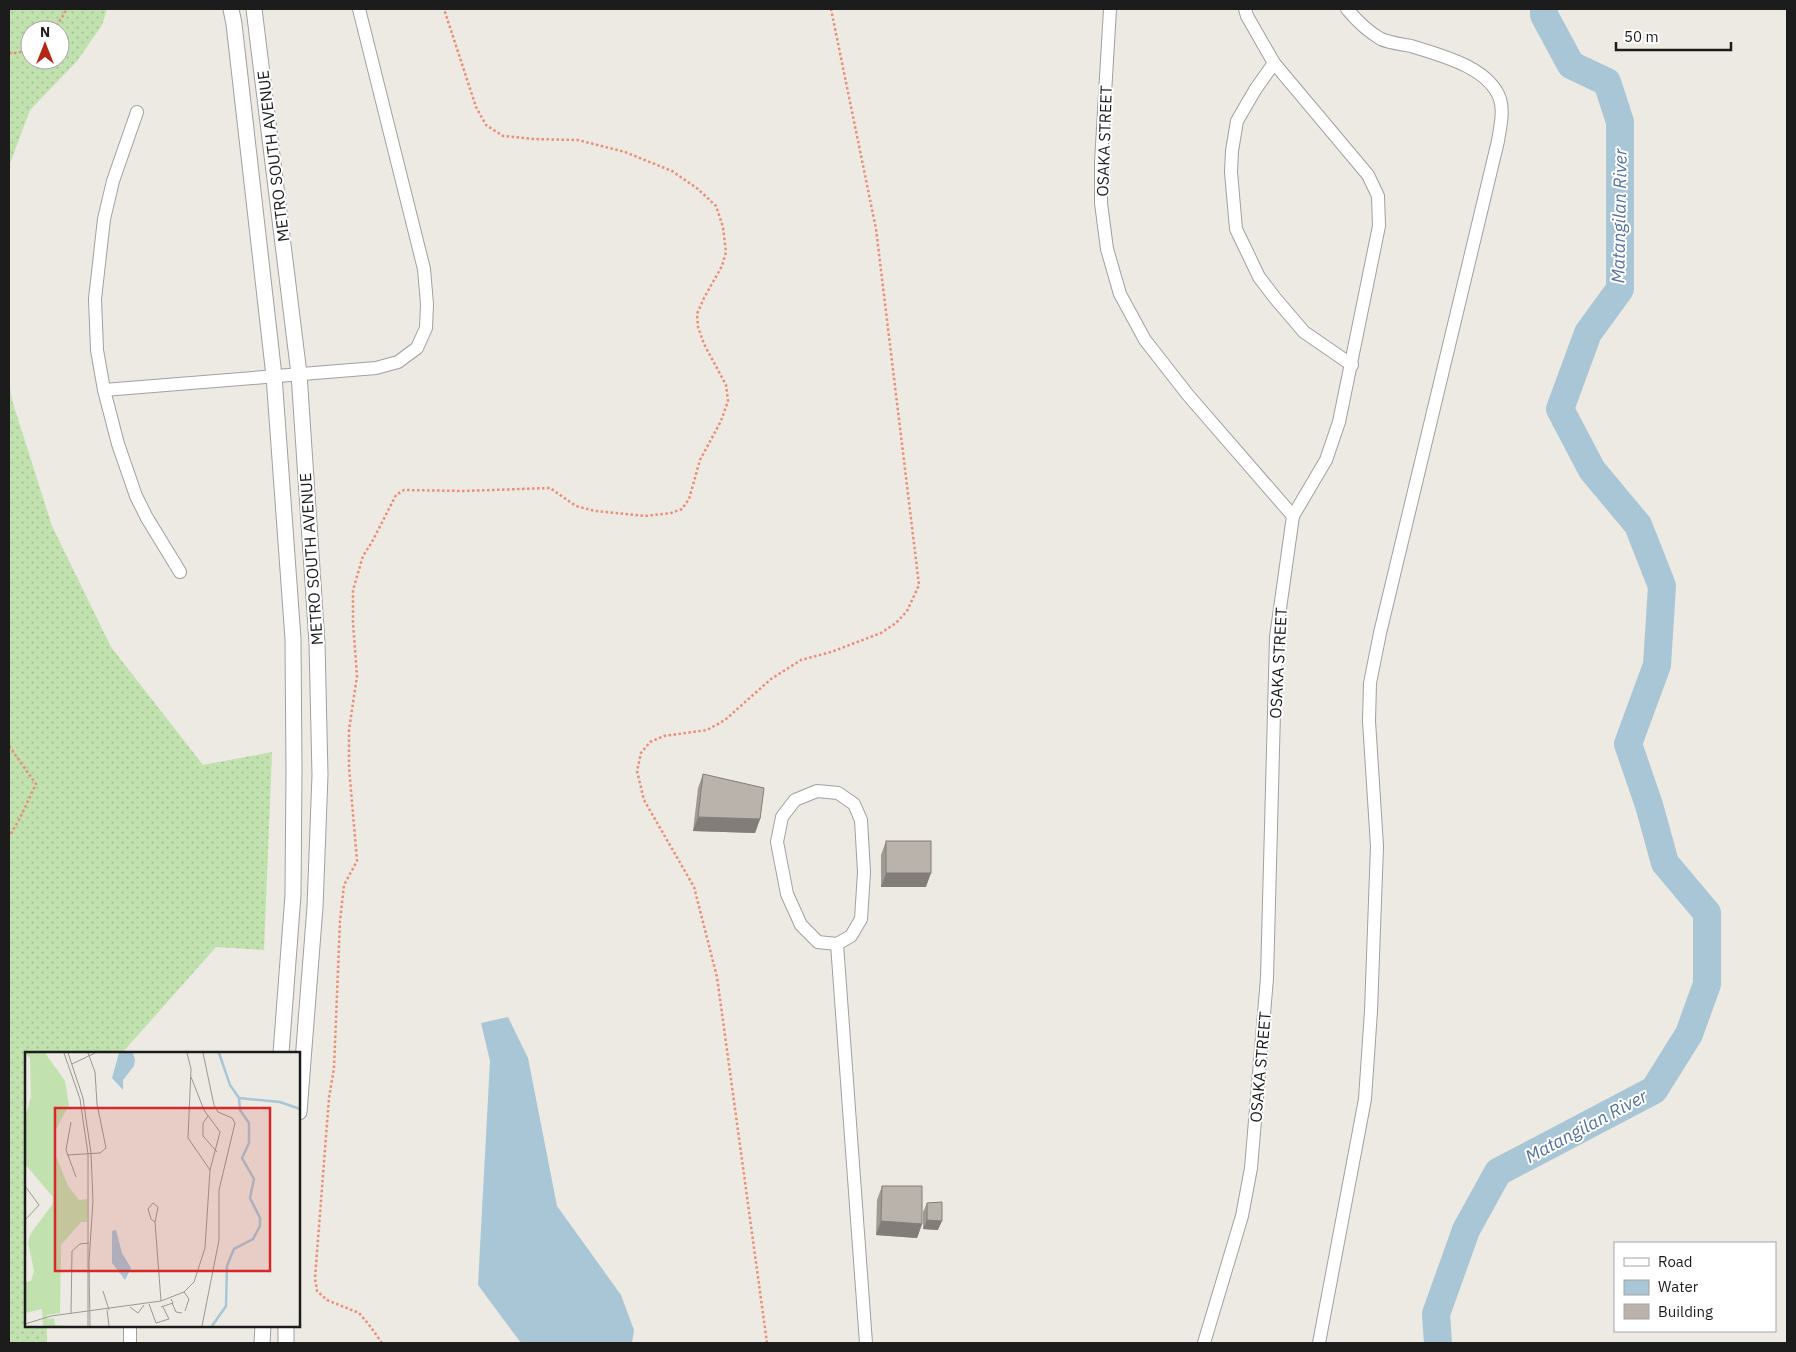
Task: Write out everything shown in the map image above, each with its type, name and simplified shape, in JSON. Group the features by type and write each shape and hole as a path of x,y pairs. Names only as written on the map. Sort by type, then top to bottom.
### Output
{"street":[{"name":"METRO SOUTH AVENUE","path":"231,9 274,376 293,639 293,895 280,1052"},
{"name":"METRO SOUTH AVENUE","path":"254,9 299,374 317,643 320,776 315,908 300,1099"},
{"path":"104,390 376,368 398,362 417,348 426,328 427,304 424,269 359,9"},
{"name":"OSAKA STREET","path":"1110,9 1101,162 1101,203 1107,249 1120,294 1145,340 1188,395 1293,516 1276,637 1267,978 1251,1168 1240,1226 1204,1343"},
{"path":"1245,9 1247,16 1274,63 1368,175 1378,196 1379,226 1339,422 1326,460 1293,516"},
{"path":"1319,1343 1365,1099 1371,1011 1377,846 1369,721 1370,683 1380,633 1502,121 1500,100 1492,86 1482,76 1460,62 1383,40 1363,27 1347,9"},
{"path":"1274,63 1254,90 1237,121 1231,172 1236,229 1258,277 1304,332 1352,365"},
{"path":"137,112 113,181 104,219 95,299 97,350 104,390 118,444 136,496 147,518 180,572"},
{"path":"817,791 838,793 854,804 862,820 864,872 862,919 851,936 837,944 818,942 801,925 788,894 776,842 782,817 786,811 795,800 817,791"},
{"path":"837,944 866,1343"},
{"path":"130,1327 130,1343"},
{"path":"262,1343 263,1327"},
{"path":"286,1327 286,1343"}],"path":[{"path":"60,20 67,9"},
{"path":"382,1343 359,1313 327,1300 317,1291 315,1278 329,1098 334,1068 340,921 344,885 357,861 349,767 349,730 357,676 353,623 353,590 363,556 396,495 404,490 462,491 550,488 576,506 595,511 645,516 671,513 682,509 689,499 700,460 721,421 728,401 726,385 701,336 697,314 722,266 726,252 723,227 716,206 698,189 672,171 625,152 578,140 503,136 486,125 476,108 444,9"},
{"path":"767,1343 717,977 694,887 644,800 637,771 641,753 650,742 664,736 708,730 725,720 771,679 801,660 831,652 881,633 896,624 907,611 919,585 876,229 832,9"},
{"path":"9,746 36,784 9,836"}],"green space":[{"path":"9,9 107,9 102,25 70,68 70,20 20,20 20,70 68,70 30,110 9,166"},
{"path":"9,382 12,400 52,526 111,647 203,765 272,752 264,950 216,947 123,1052 25,1052 25,1327 47,1327 47,1343 9,1343"}],"water":[{"path":"508,1017 528,1058 557,1206 621,1295 634,1330 632,1343 521,1343 478,1285 490,1061 481,1023"}],"building":[{"path":"703,774 764,788 760,819 698,817"},
{"path":"886,841 931,841 931,873 886,873"},
{"path":"882,1186 922,1186 922,1224 881,1221"},
{"path":"942,1202 942,1221 927,1220 927,1203"}],"waterway":[{"name":"Matangilan River","path":"1438,1343 1436,1314 1466,1230 1498,1172 1654,1090 1689,1034 1707,984 1707,913 1665,863 1649,805 1628,744 1657,665 1662,586 1638,525 1592,470 1560,409 1588,333 1620,289 1620,122 1607,82 1571,65 1544,15 1544,9"}]}
